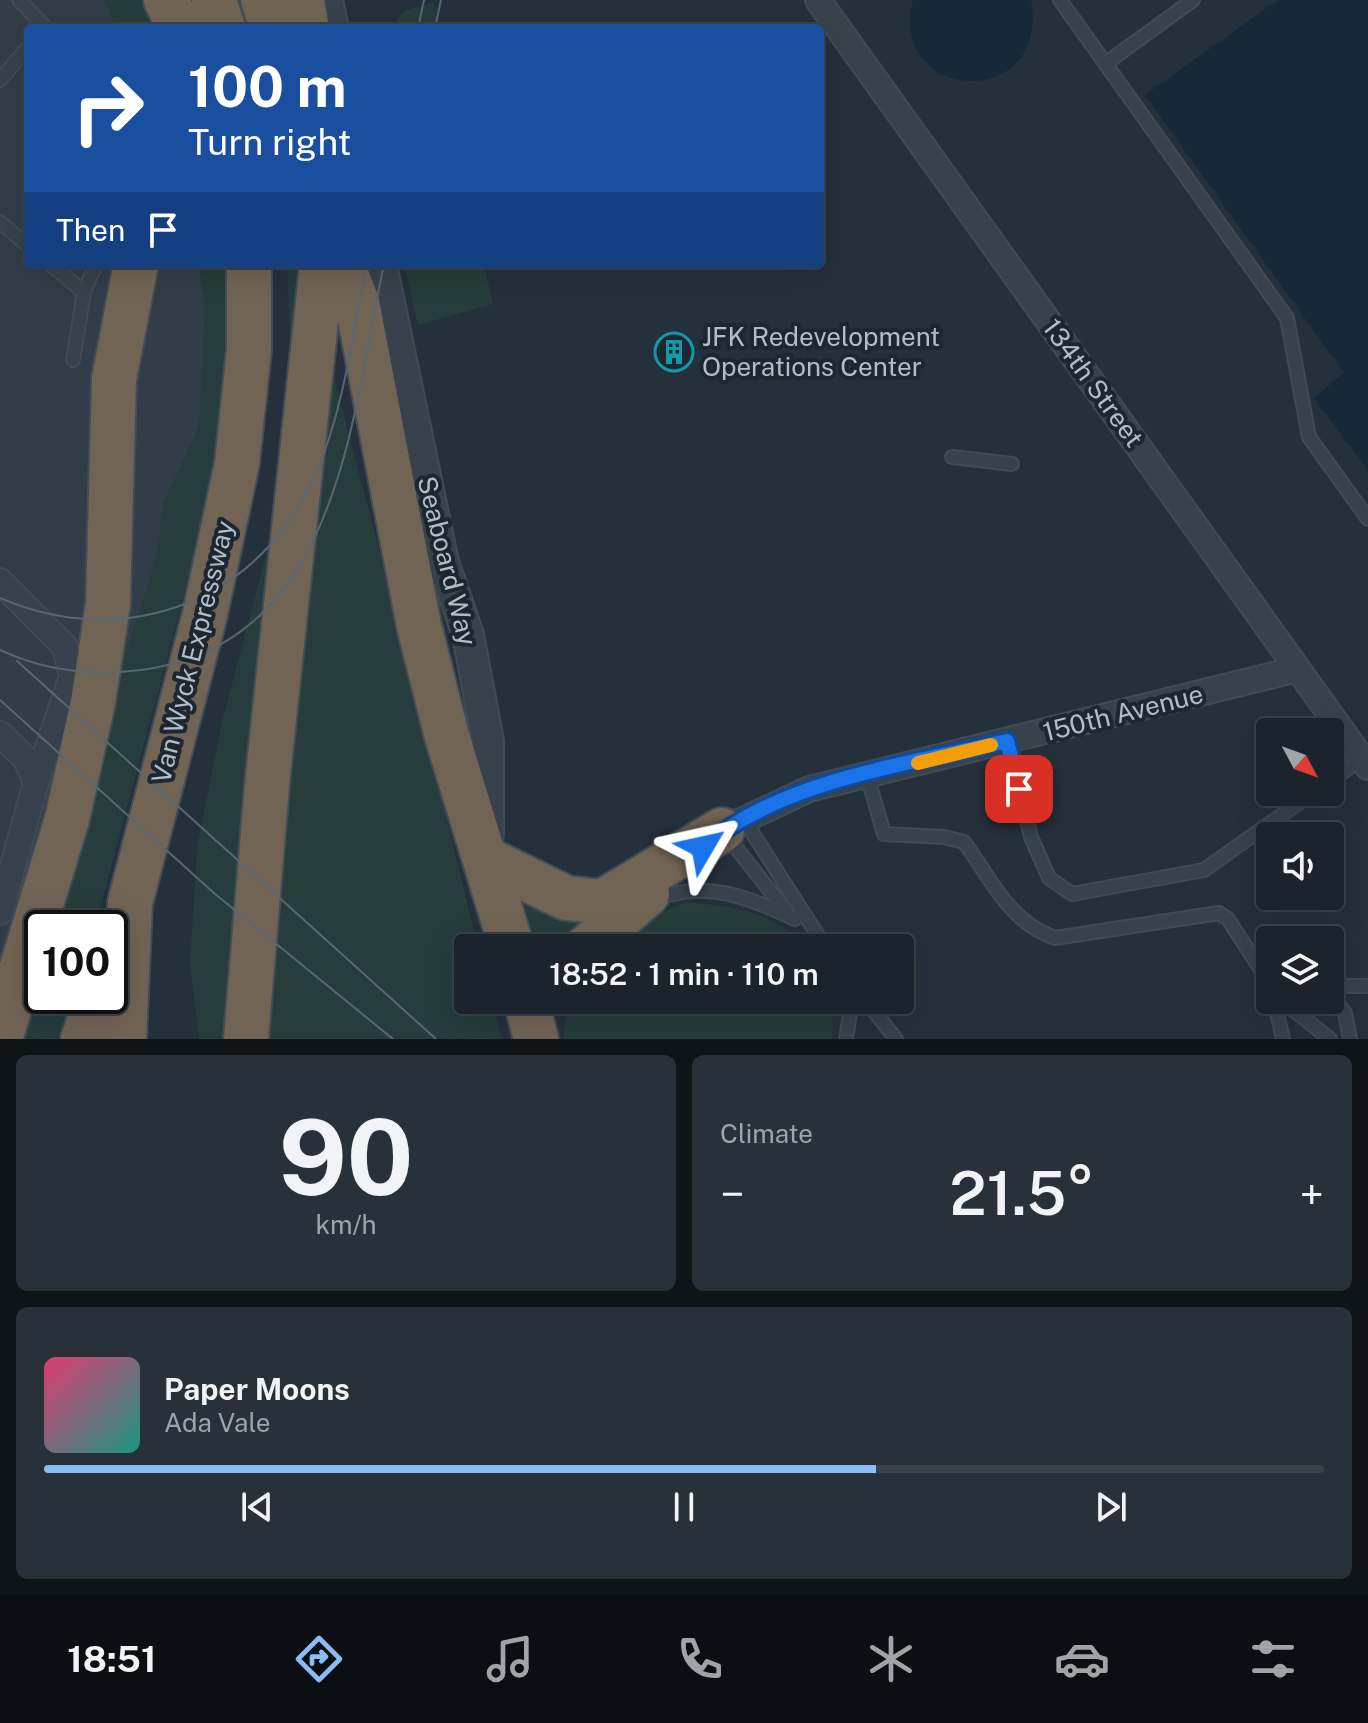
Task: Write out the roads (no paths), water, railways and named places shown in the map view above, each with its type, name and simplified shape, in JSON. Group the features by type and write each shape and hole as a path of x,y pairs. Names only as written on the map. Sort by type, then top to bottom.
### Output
{"highway":[{"path":"166,0 178,24"},
{"path":"198,24 204,0"},
{"path":"214,0 222,24"},
{"path":"263,0 271,24"},
{"path":"302,0 306,24"},
{"path":"0,1039 67,819 93,702 108,604 114,379 135,268"},
{"name":"Van Wyck Expressway","path":"124,1039 130,903 229,509 243,425 249,350 248,268"},
{"path":"246,1039 247,993 267,785 322,268"},
{"path":"349,277 419,626 446,733 488,860 508,934"},
{"path":"488,860 566,898 602,902 733,824"},
{"path":"601,934 733,824"},
{"path":"128,910 130,903"},
{"path":"83,1039 92,1014"},
{"path":"530,1014 536,1039"},
{"path":"554,1039 557,1014"}],"street":[{"path":"327,0 332,24"},
{"name":"134th Street","path":"818,0 1298,669 1363,751"},
{"name":"Seaboard Way","path":"382,268 443,562 468,635 488,741 488,860"},
{"path":"0,581 65,647 72,676 6,869 0,912"},
{"name":"150th Avenue","path":"733,824 793,795 1298,669"},
{"path":"0,734 26,759 36,783"}],"lane":[{"path":"19,0 41,24"},
{"path":"1060,0 1287,318 1309,437 1368,519"},
{"path":"1105,64 1193,0"},
{"path":"0,80 24,52"},
{"path":"0,222 24,243"},
{"path":"17,237 24,229"},
{"path":"55,268 84,292"},
{"path":"73,360 84,292 94,268"},
{"path":"952,457 1012,464"},
{"path":"1007,741 1031,837 1049,878 1072,894 1204,870 1294,806"},
{"path":"1344,768 1363,751"},
{"path":"867,775 884,834 944,837 964,842 1018,920 1036,931 1055,938 1181,916 1219,913 1228,919 1256,962"},
{"path":"733,824 777,902 814,932"},
{"path":"733,824 791,890 814,932"},
{"path":"624,913 672,893 711,889 738,895 795,919"},
{"path":"1344,986 1368,986"},
{"path":"1344,1012 1350,1039"},
{"path":"846,1039 850,1014"},
{"path":"876,1014 896,1039"},
{"path":"1277,1014 1283,1039"},
{"path":"1299,1014 1330,1039"}],"tram line":[{"path":"419,24 424,0"},
{"path":"436,24 441,0"},
{"path":"0,598 48,614 96,620 142,616 186,604 226,582 263,553 293,516 326,447 347,369 366,268"},
{"path":"0,650 56,668 95,672 134,671 154,668 216,647 264,611 300,565 327,509 361,385 383,268"},
{"path":"17,661 436,1039"},
{"path":"0,700 215,894 393,1039"}],"place":[{"name":"JFK Redevelopment Operations Center","path":"674,352"}]}
